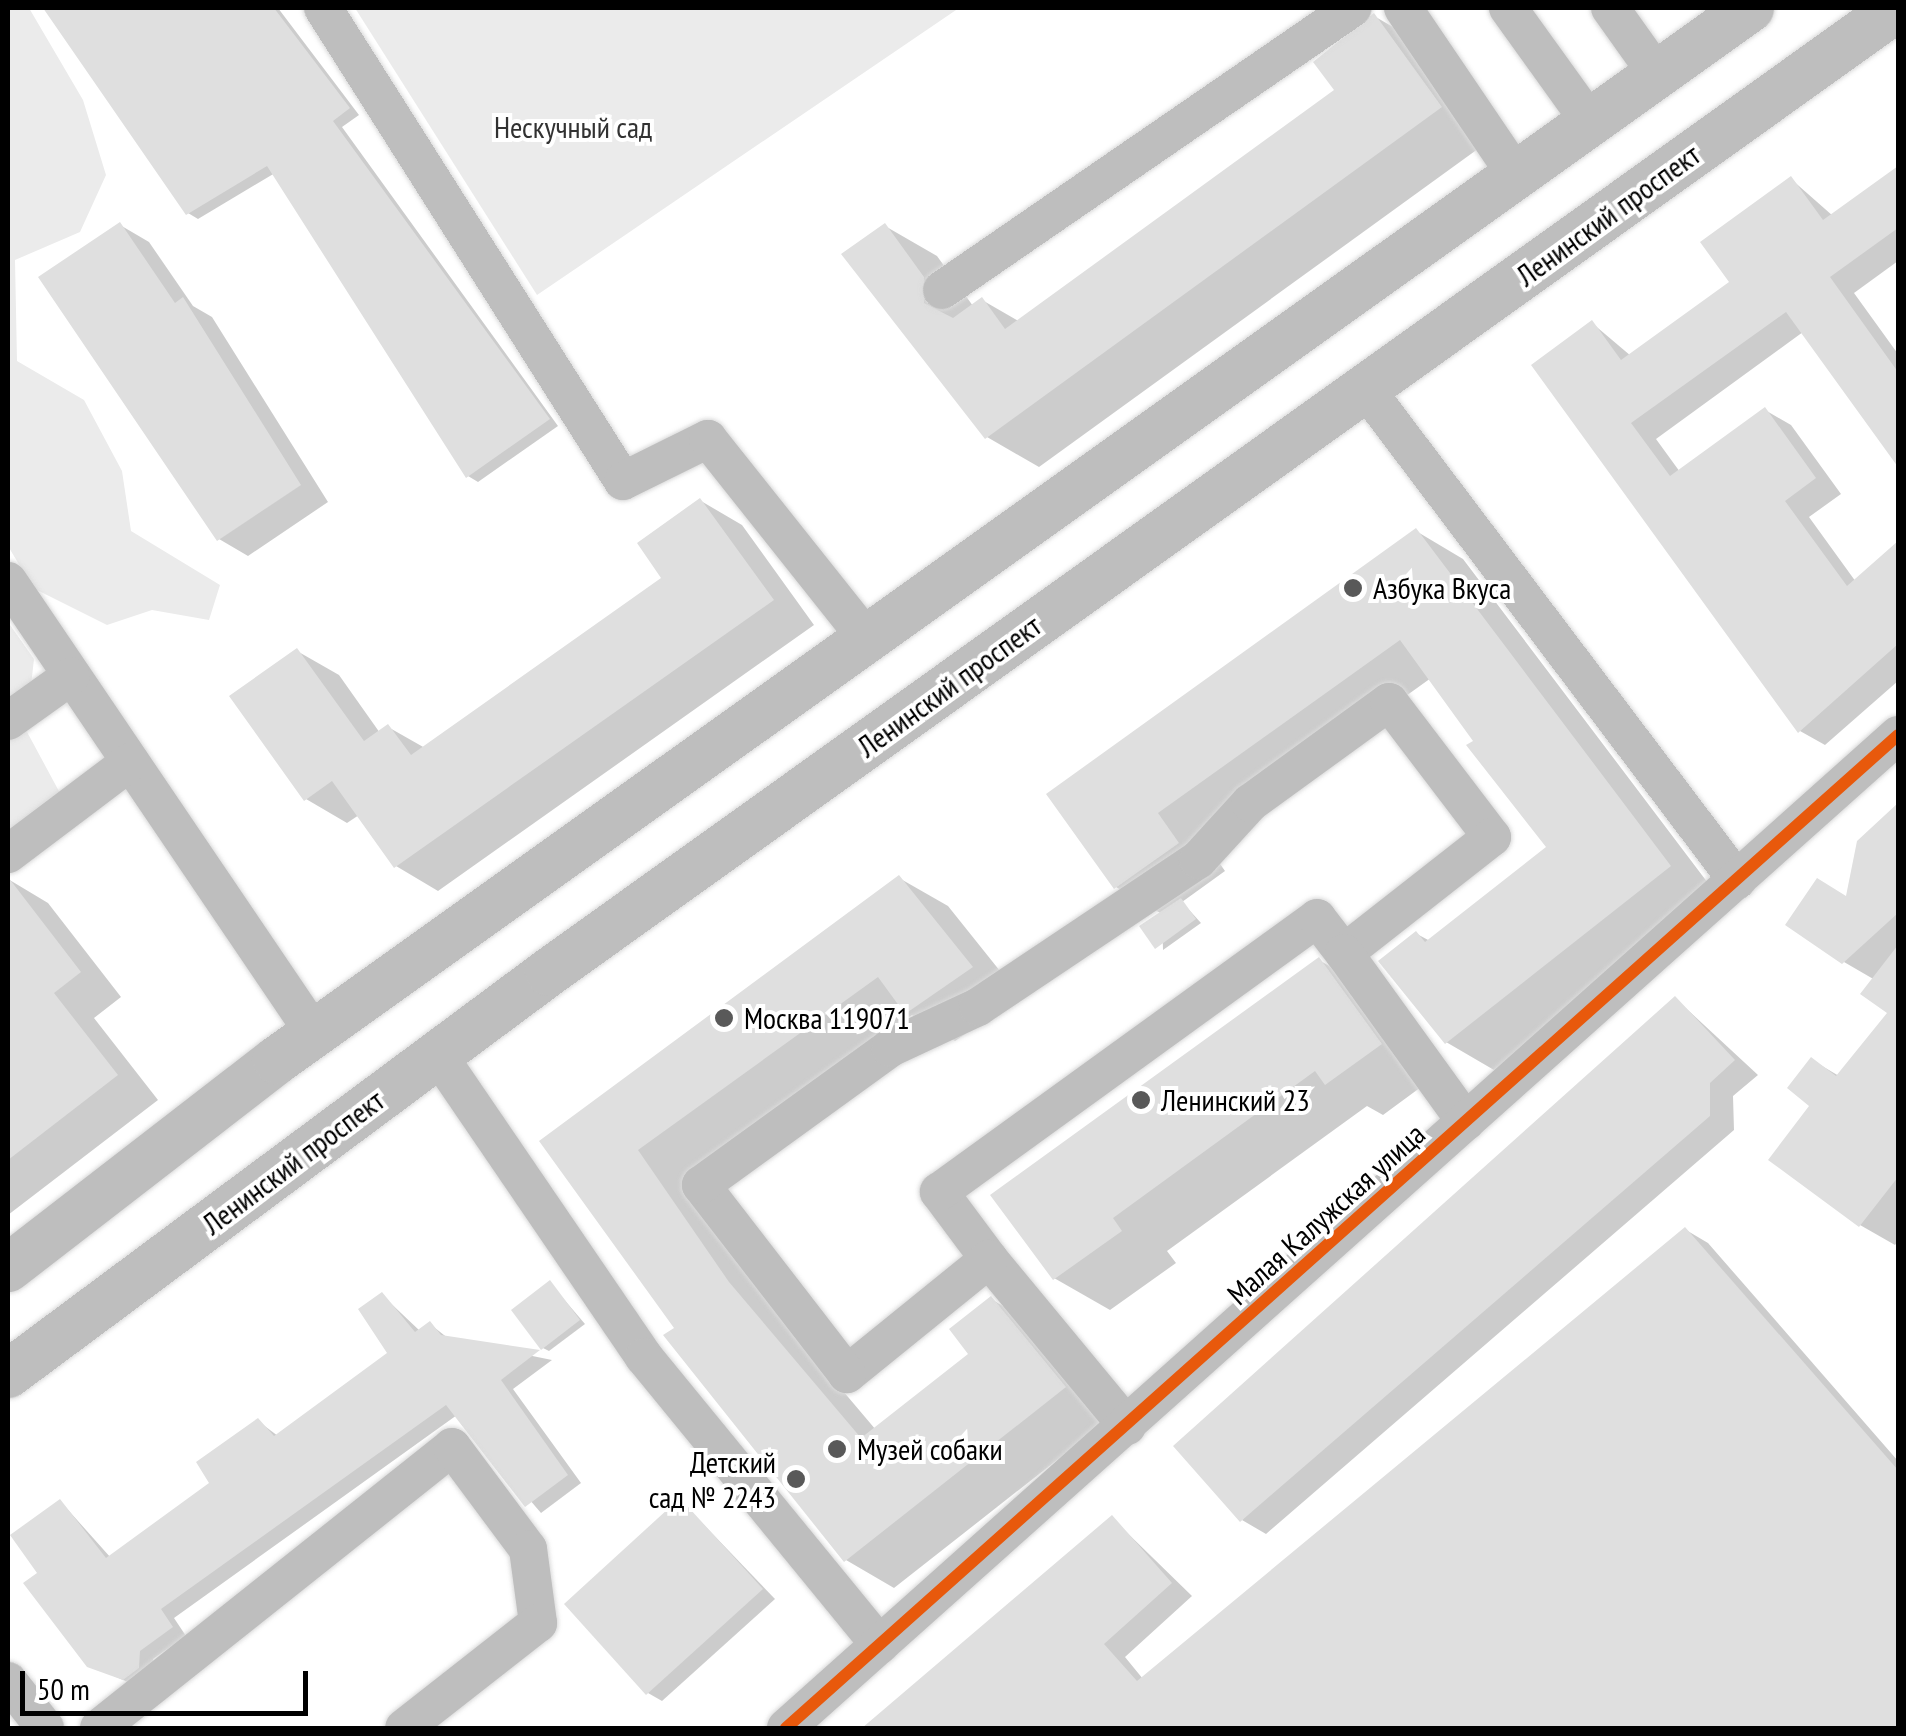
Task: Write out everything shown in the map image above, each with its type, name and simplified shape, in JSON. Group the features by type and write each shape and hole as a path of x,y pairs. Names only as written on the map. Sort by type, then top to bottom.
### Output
{"main road":[{"path":"8,1268 314,1034 1750,8"},
{"name":"Ленинский проспект","path":"8,1374 438,1055 1897,8"}],"street":[{"path":"323,8 622,481 708,439 867,638"},
{"path":"942,290 1352,8"},
{"path":"1403,8 1516,175"},
{"path":"1508,8 1590,122"},
{"path":"1610,8 1657,74"},
{"path":"1365,388 1737,880"},
{"path":"8,580 314,1034"},
{"path":"8,721 72,676"},
{"path":"989,1258 847,1374 701,1185 890,1048 978,1007 1198,860 1250,803 1389,702 1492,836 1344,953"},
{"name":"Малая Калужская улица","path":"786,1728 1898,734"},
{"path":"8,854 130,762"},
{"path":"1126,1426 939,1192 1317,918 1466,1122"},
{"path":"438,1055 644,1357 880,1645"},
{"path":"99,1728 452,1448 528,1549 538,1623 404,1728"},
{"path":"8,1681 45,1728"}],"green space":[{"path":"8,8 29,8 83,100 106,175 80,232 15,260 17,361 84,400 122,471 131,531 220,585 209,620 152,610 107,625 33,588 8,546"},
{"name":"Нескучный сад","path":"355,8 959,8 537,295"},
{"path":"8,622 34,659 26,730 61,795 8,840"}],"building":[{"path":"43,8 274,8 350,108 333,121 550,419 466,478 267,166 186,215"},
{"path":"1374,13 1442,107 985,439 841,254 885,223 924,277 924,303 953,318 982,297 1005,329 1334,90 1313,62"},
{"path":"1898,166 1898,228 1830,277 1898,372 1898,467 1786,312 1631,423 1670,476 1765,407 1816,478 1785,501 1847,586 1898,541 1898,644 1798,733 1531,365 1592,320 1621,360 1729,282 1700,242 1791,176 1823,220"},
{"path":"120,222 175,303 183,297 301,485 217,541 38,277"},
{"path":"700,498 774,600 394,868 332,781 304,801 229,696 297,648 364,741 388,724 411,755 661,578 637,543"},
{"path":"1416,528 1671,866 1445,1044 1378,961 1416,931 1425,942 1546,847 1466,745 1473,741 1400,640 1158,813 1179,843 1114,889 1046,794"},
{"path":"1898,803 1898,913 1842,964 1785,925 1817,878 1846,896 1857,841"},
{"path":"899,875 973,967 905,1014 878,977 638,1150 729,1282 861,1438 968,1354 949,1329 991,1296 1066,1387 844,1562 663,1335 674,1328 539,1141"},
{"path":"8,877 81,972 54,993 118,1075 8,1160"},
{"path":"1181,898 1196,919 1155,949 1139,926"},
{"path":"1898,945 1898,1177 1859,1227 1768,1160 1809,1106 1787,1088 1811,1057 1836,1076 1887,1013 1860,994"},
{"path":"1319,957 1382,1044 1325,1085 1315,1071 1113,1218 1122,1231 1053,1280 990,1195"},
{"path":"1675,996 1735,1060 1710,1083 1710,1116 1240,1522 1173,1446"},
{"path":"1685,1227 1898,1470 1898,1728 862,1728 1112,1515 1172,1583 1104,1644 1137,1681"},
{"path":"550,1280 580,1320 541,1350 511,1310"},
{"path":"382,1292 415,1332 430,1321 441,1335 540,1350 501,1380 568,1475 525,1507 446,1405 161,1609 173,1627 140,1651 139,1668 123,1680 87,1667 23,1583 37,1573 10,1535 60,1499 106,1558 209,1483 196,1462 258,1418 274,1436 387,1353 358,1309"},
{"path":"680,1498 763,1589 646,1695 564,1604"}],"cycle path":[{"path":"786,1728 1898,735"}],"place":[{"name":"Азбука Вкуса","path":"1353,588"},
{"name":"Москва 119071","path":"724,1018"},
{"name":"Ленинский 23","path":"1141,1100"},
{"name":"Музей собаки","path":"837,1449"},
{"name":"Детский сад № 2243","path":"796,1479"}]}
